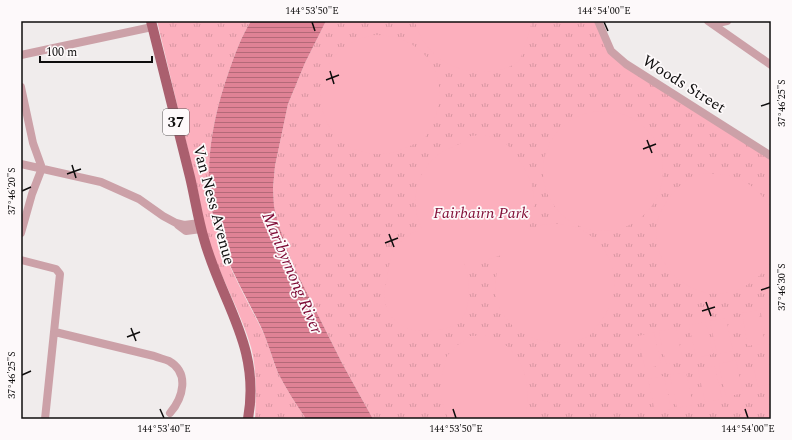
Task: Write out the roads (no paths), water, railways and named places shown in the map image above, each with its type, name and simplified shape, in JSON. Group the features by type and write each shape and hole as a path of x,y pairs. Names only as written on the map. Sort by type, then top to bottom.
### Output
{"main road":[{"name":"Van Ness Avenue","path":"152,24 209,258 239,326 244,345 250,379 251,395 248,419"}],"street":[{"name":"Woods Street","path":"598,21 611,51 626,64 771,156"},
{"path":"710,22 727,21"},
{"path":"710,22 771,65"},
{"path":"21,55 152,24"},
{"path":"21,87 34,144 36,167 32,194 21,233"},
{"path":"21,164 100,182 139,199 163,216 176,223 200,226"},
{"path":"21,260 53,268 59,271 60,276 45,419"},
{"path":"55,332 154,356 173,364 180,376 183,389 178,401 170,413"}],"water":[{"name":"Maribyrnong River","path":"251,21 326,21 305,63 288,104 275,166 273,188 274,206 278,223 293,265 342,363 373,419 306,419 278,373 263,333 231,268 217,231 212,211 209,171 213,130 217,110 229,71 241,39"}],"park label":[{"name":"Fairbairn Park","path":"481,213"}]}
